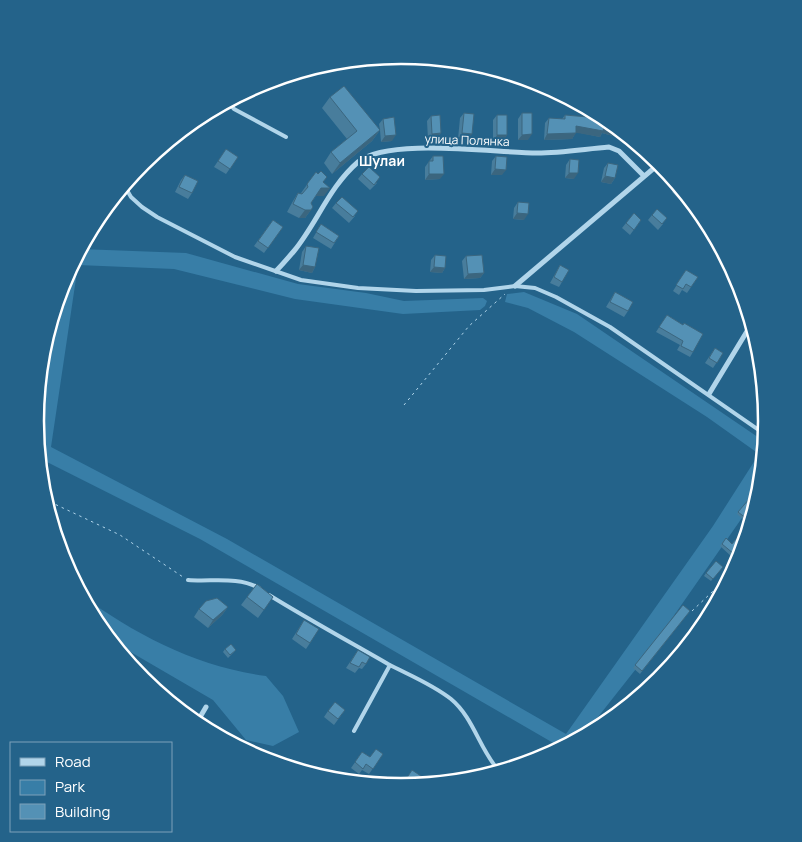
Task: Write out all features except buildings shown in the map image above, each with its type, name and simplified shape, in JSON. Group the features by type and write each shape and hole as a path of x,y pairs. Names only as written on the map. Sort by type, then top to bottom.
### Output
{"street":[{"name":"улица Полянка","path":"276,271 294,251 325,202 346,174 358,162 375,153 436,147 537,153 609,148 620,151 644,176"},
{"path":"515,286 654,168"},
{"path":"709,394 747,332"},
{"path":"201,716 206,707"}],"lane":[{"path":"232,107 286,137"},
{"path":"128,191 131,197 157,217 235,257 301,280 358,288 416,291 474,291 525,286 556,296 603,322 758,429"},
{"path":"188,580 207,582 233,580 254,585 390,665 434,687 453,700 472,727 494,766"},
{"path":"354,731 390,665"}],"path":[{"path":"404,405 468,326 515,286"},
{"path":"54,504 120,535 188,580"},
{"path":"692,611 716,588"}],"green space":[{"path":"88,249 186,253 298,284 366,293 404,301 483,298 487,301 480,310 403,314 295,299 174,269 80,265"},
{"path":"77,271 51,447 227,539 566,734 713,526 756,459 755,468 746,512 643,660 595,720 554,743 200,539 46,462 44,421 47,375 56,329"},
{"path":"524,292 577,314 757,437 756,452 707,417 574,332 528,308 505,302 507,294"},
{"path":"95,605 146,636 192,657 240,672 266,676 283,696 299,732 273,746 246,740 213,700 127,650"}],"district":[{"name":"Шулаи","path":"382,160"}]}
